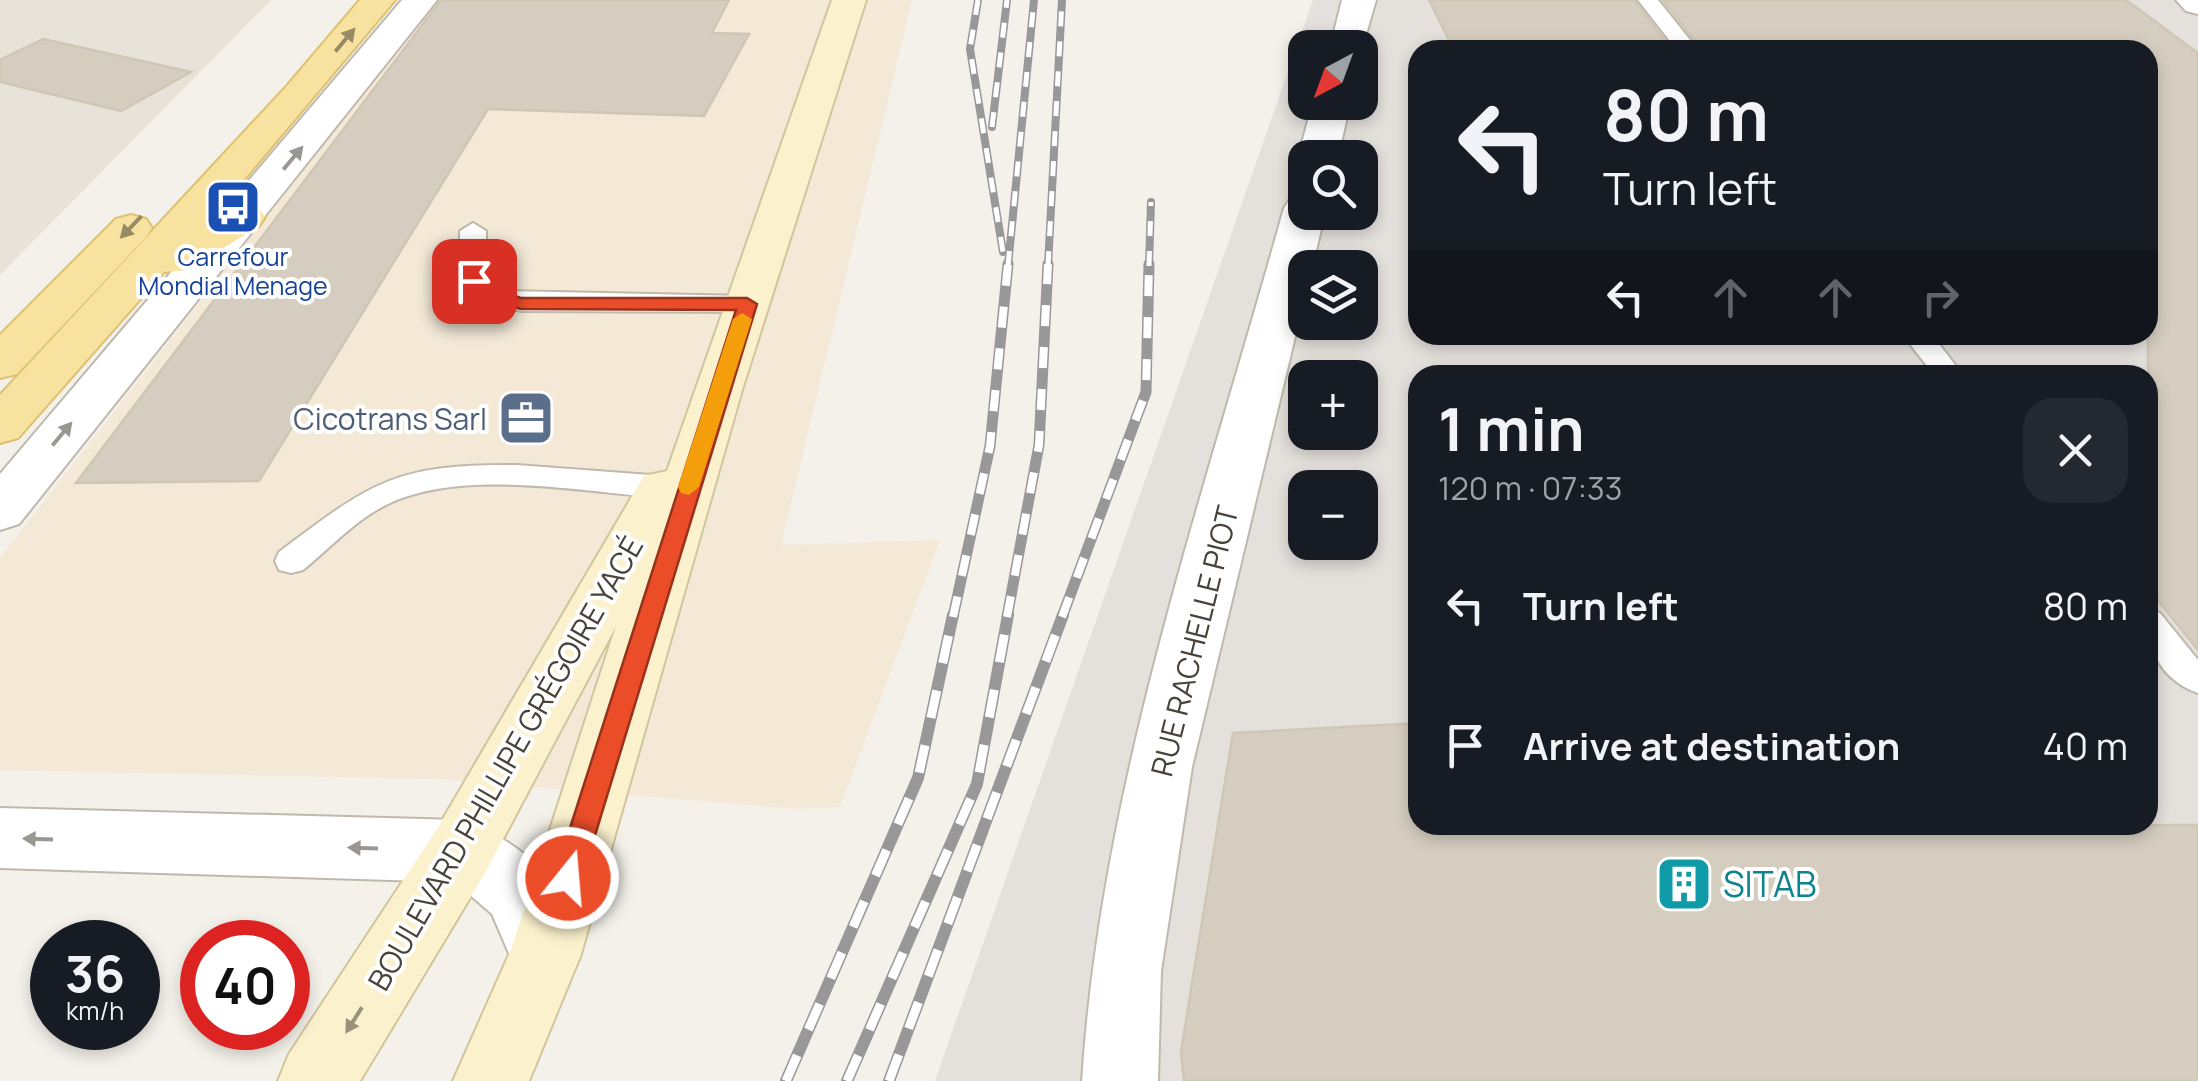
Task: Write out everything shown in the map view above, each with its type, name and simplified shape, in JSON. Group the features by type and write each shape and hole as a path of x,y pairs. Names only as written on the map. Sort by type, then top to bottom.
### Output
{"main road":[{"path":"0,363 254,99 338,0"},
{"path":"0,426 300,95 378,0"},
{"path":"120,294 244,217"}],"street":[{"path":"0,510 420,0"},
{"name":"BOULEVARD PHILLIPE GRÉGOIRE YACÉ","path":"491,1081 545,954 718,390 849,0"},
{"path":"1352,30 1359,0"},
{"name":"RUE RACHELLE PIOT","path":"1120,1081 1125,971 1160,767 1299,230"},
{"name":"BOULEVARD PHILLIPE GRÉGOIRE YACÉ","path":"316,1081 461,851 718,390"},
{"path":"0,838 461,851 492,864 514,886 534,915 545,954"}],"lane":[{"path":"1648,0 1680,40"},
{"path":"473,231 474,281 496,297 521,304 747,304"},
{"path":"1925,345 1941,365"},
{"path":"291,560 377,496 408,486 474,475 664,487"},
{"path":"2158,635 2187,672 2198,678"}],"shaded area":[{"path":"0,0 271,0 0,275"},
{"path":"435,0 912,0 781,545 940,540 840,807 796,809 440,779 0,770 0,558"},
{"path":"1313,0 2198,0 2198,1081 935,1081 1288,71 1288,120 1378,120 1378,30 1303,30"}],"building":[{"path":"441,0 729,0 712,33 749,34 704,116 488,109 259,481 76,483"},
{"path":"1429,0 1634,0 1664,40 1449,40"},
{"path":"1663,0 2126,0 2198,53 2198,650 2158,600 2158,365 2148,365 2148,345 2158,345 2158,40 1694,40"},
{"path":"43,39 191,72 121,111 0,82 0,60"},
{"name":"SITAB","path":"1408,724 1408,835 2158,835 2158,825 2198,825 2198,1081 1184,1081 1181,1051 1233,733"}],"railway":[{"path":"978,0 970,49 1003,252"},
{"path":"992,127 1007,0"},
{"path":"1008,266 1034,0"},
{"path":"1048,266 1062,0"},
{"path":"1149,266 1151,202"},
{"path":"953,617 990,446 1008,264"},
{"path":"1007,617 1039,445 1048,264"},
{"path":"1062,617 1146,392 1149,264"},
{"path":"786,1081 918,778 953,615"},
{"path":"847,1081 977,784 1008,615"},
{"path":"889,1081 1063,615"}],"slow traffic":[{"path":"689,487 742,319"}],"place":[{"name":"Carrefour Mondial Menage","path":"233,207"},
{"name":"Cicotrans Sarl","path":"526,418"},
{"name":"SITAB","path":"1684,884"}],"route":[{"path":"474,281 496,297 521,304 747,304 568,878"}]}
